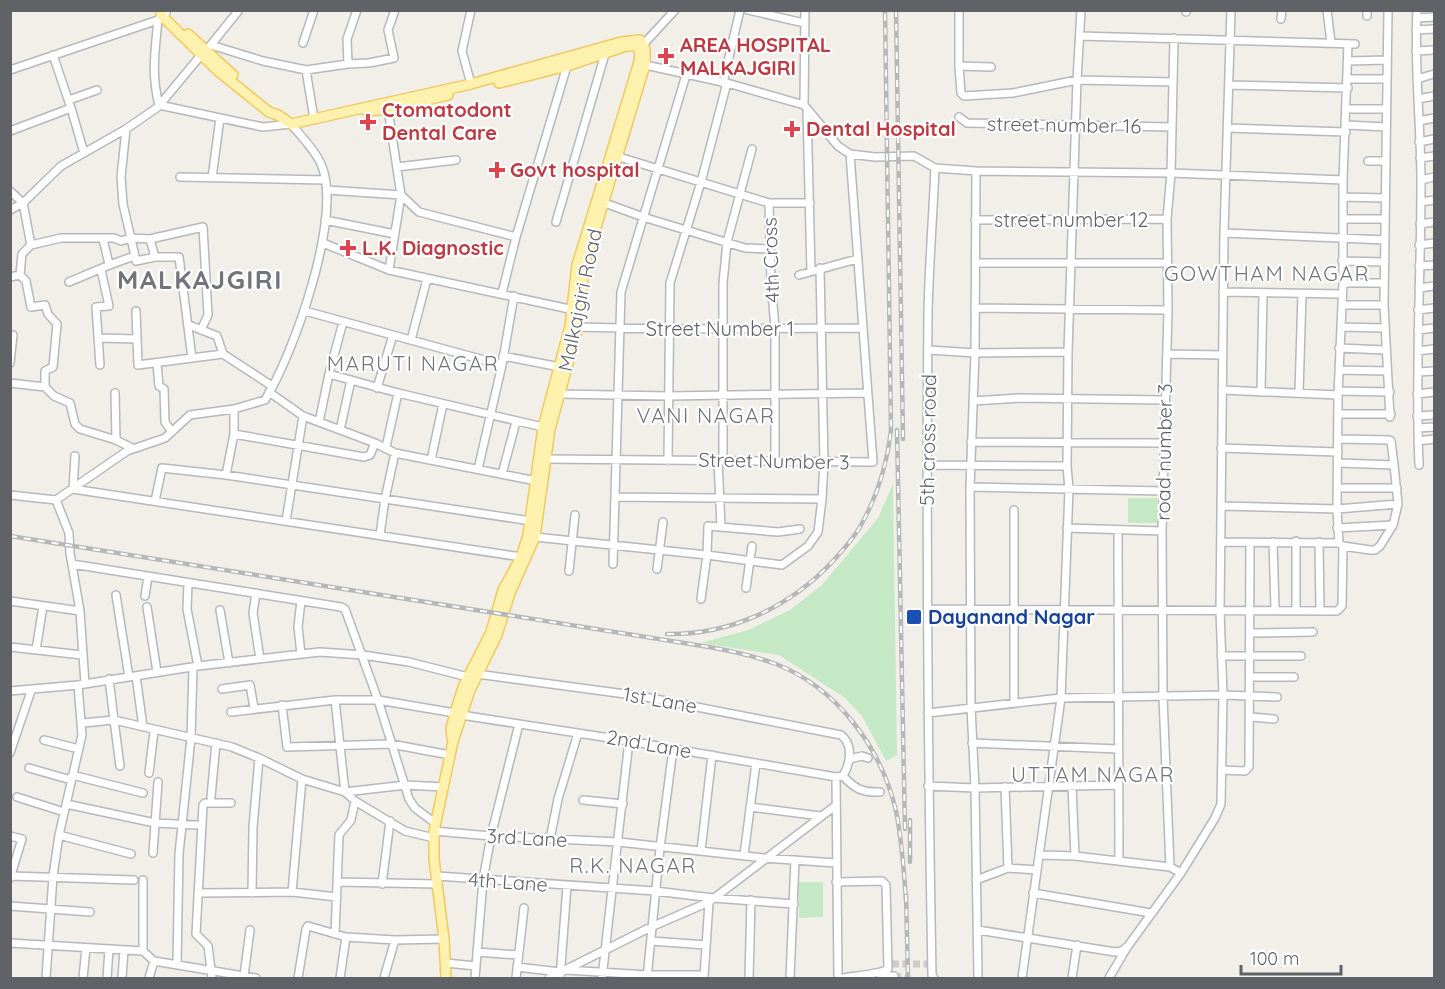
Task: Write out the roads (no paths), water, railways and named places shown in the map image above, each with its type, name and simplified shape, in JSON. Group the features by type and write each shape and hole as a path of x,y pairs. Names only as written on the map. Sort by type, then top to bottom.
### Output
{"main road":[{"path":"162,14 291,124 471,84 621,42 640,40 641,47 632,45 567,66 388,109 350,111"},
{"name":"Malkajgiri Road","path":"472,675 497,635 510,593 535,537 550,429 574,327 584,267 602,202 605,181 616,156 642,64 641,47"},
{"name":"Malkajgiri Road","path":"576,310 577,265 642,64"},
{"name":"Malkajgiri Road","path":"446,978 434,831 458,714 491,632 503,590 521,557 531,520 543,427 574,327"}],"street":[{"path":"10,210 23,203 61,166 126,129 159,105 239,10"},
{"path":"303,43 314,10"},
{"path":"348,64 347,39 357,10"},
{"path":"206,50 306,70 394,58 388,30 395,10"},
{"path":"471,10 462,51 471,84"},
{"path":"641,47 675,10"},
{"path":"668,460 670,283 701,182 740,10"},
{"path":"748,10 804,23"},
{"path":"805,10 811,271"},
{"name":"street number 16","path":"959,10 961,93 966,96 1013,93 1077,80"},
{"path":"1022,978 1061,698 1069,489 1067,466 1068,352 1081,10"},
{"path":"1110,978 1126,949 1181,873 1220,809 1223,695 1220,610 1222,355 1231,10"},
{"path":"1327,10 1331,43"},
{"path":"1338,414 1391,416 1384,328 1388,10"},
{"path":"159,105 154,86 153,67 162,14"},
{"path":"10,70 162,14"},
{"path":"1419,465 1418,310 1421,180 1416,30 1417,14 1434,17"},
{"path":"1416,30 1434,29"},
{"path":"928,609 1336,611 1342,606 1341,544 1337,528 1338,393 1343,283 1343,180 1348,61 1352,44 1080,36"},
{"name":"road number 3","path":"1170,867 1163,697 1162,531 1168,310 1167,219 1171,173 1174,38"},
{"path":"1416,51 1434,50"},
{"path":"556,222 605,54"},
{"path":"52,55 70,104 84,153"},
{"path":"1348,61 1387,60"},
{"path":"642,64 725,83 806,108 838,146 850,153 875,157 914,156 935,168 976,171 1226,174 1343,180"},
{"path":"502,293 516,237 567,66"},
{"path":"959,66 991,67"},
{"path":"306,70 314,119"},
{"path":"1417,79 1434,74"},
{"path":"613,564 621,292 686,75"},
{"path":"1348,79 1387,79"},
{"path":"1077,80 1173,82"},
{"path":"1229,85 1348,88"},
{"path":"10,130 97,90"},
{"path":"1418,99 1434,96"},
{"path":"10,495 56,500 132,448 159,440 172,432 190,415 234,409 265,400 305,311 323,243 327,190 321,164 291,124 263,127 159,105"},
{"path":"388,109 401,195 389,270"},
{"path":"1347,109 1386,109"},
{"name":"street number 16","path":"959,117 967,123 1171,127"},
{"path":"212,178 220,118"},
{"path":"1419,121 1434,118"},
{"path":"1227,128 1386,127"},
{"path":"126,129 121,177 123,204 136,261 155,257 179,257 192,358"},
{"path":"1419,142 1434,139"},
{"path":"721,527 719,496 724,395 723,283 727,242 752,149"},
{"name":"Street Number 3","path":"546,459 873,462 850,153"},
{"path":"616,156 770,203 810,203"},
{"path":"1420,158 1434,156"},
{"path":"397,167 456,160"},
{"path":"1368,161 1386,161"},
{"name":"5th cross road","path":"933,977 928,786 927,465 928,312 935,168"},
{"path":"976,171 975,353 970,487 971,707 975,788 978,978"},
{"path":"180,177 325,180"},
{"path":"1421,180 1434,177"},
{"path":"327,190 401,195 419,212 516,237"},
{"path":"10,191 23,203 31,245"},
{"path":"1343,197 1385,198"},
{"path":"1420,202 1434,200"},
{"path":"602,202 745,248 770,249"},
{"name":"4th Cross","path":"770,203 770,249 775,328 775,460"},
{"name":"street number 12","path":"975,220 1167,219"},
{"path":"1343,219 1385,219"},
{"path":"324,220 395,234"},
{"path":"1420,224 1434,222"},
{"path":"45,387 45,371 53,367 57,324 48,314 45,305 31,307 26,282 20,275 22,254 31,245 61,238 114,238 121,241 131,238 150,239 203,227 208,315 201,330"},
{"path":"1224,233 1385,240"},
{"path":"103,239 109,264"},
{"path":"150,239 155,257"},
{"path":"323,243 389,270 576,310"},
{"path":"1419,244 1434,243"},
{"path":"69,282 101,270 109,264 135,256"},
{"path":"799,275 857,259"},
{"path":"1342,261 1385,262"},
{"path":"976,263 1167,263"},
{"path":"1419,266 1434,265"},
{"path":"535,537 782,565 808,546 818,532 825,463 820,268"},
{"path":"100,365 96,307 109,306 101,270"},
{"path":"10,277 20,275"},
{"path":"411,339 427,279"},
{"path":"1343,283 1384,283"},
{"path":"1419,288 1434,286"},
{"path":"1223,292 1342,294"},
{"path":"1261,392 1263,294"},
{"path":"1299,393 1302,294"},
{"path":"478,469 502,365 514,296"},
{"path":"1342,305 1384,305"},
{"path":"975,308 1168,310"},
{"path":"1418,310 1434,308"},
{"path":"136,311 138,365 223,354"},
{"path":"305,311 502,365"},
{"path":"319,422 343,322"},
{"path":"189,325 216,336 223,354 271,389 303,417 386,447 395,453 536,481"},
{"name":"Street Number 1","path":"574,327 620,329 862,328"},
{"path":"1341,327 1384,328"},
{"path":"1418,330 1434,328"},
{"path":"10,335 13,335 10,363"},
{"path":"377,388 393,335"},
{"path":"99,338 137,339"},
{"path":"1339,348 1385,351"},
{"path":"929,350 975,353 1068,352"},
{"path":"1418,351 1434,350"},
{"path":"1167,354 1222,355"},
{"path":"503,356 560,367"},
{"path":"158,364 159,386 164,388 165,422 172,432"},
{"path":"1339,370 1386,371"},
{"path":"1419,372 1434,371"},
{"path":"329,374 377,388 543,427"},
{"path":"340,430 351,380"},
{"path":"10,383 45,387 54,396 70,403 75,424 80,429 116,440 132,448"},
{"path":"1222,390 1299,393 1390,392"},
{"path":"1418,393 1434,392"},
{"path":"115,393 116,440"},
{"path":"386,447 398,393"},
{"path":"559,394 668,396 867,393"},
{"path":"973,401 1068,398 1164,400"},
{"path":"431,460 443,404"},
{"path":"226,475 234,434 234,409"},
{"path":"1418,416 1434,415"},
{"path":"286,520 303,417"},
{"path":"502,474 516,422"},
{"path":"1418,428 1434,427"},
{"path":"234,434 364,457 370,455 375,443"},
{"path":"1221,542 1319,542 1375,550 1380,546 1393,525 1398,504 1391,441 1339,439"},
{"path":"1418,441 1434,439"},
{"path":"971,442 1164,443"},
{"path":"1221,448 1338,452"},
{"path":"380,535 395,453"},
{"path":"73,489 75,456"},
{"path":"1339,463 1394,465"},
{"path":"927,465 1067,466"},
{"path":"155,501 162,468 226,475 531,520"},
{"path":"970,487 1163,491"},
{"path":"1338,488 1397,488"},
{"path":"73,489 521,557"},
{"path":"616,497 822,498"},
{"path":"46,978 53,876 59,835 83,723 80,611 69,533 56,500"},
{"path":"1222,506 1337,509 1398,504"},
{"path":"1014,510 1014,703"},
{"path":"569,571 575,515"},
{"path":"657,569 663,522"},
{"path":"1337,528 1393,525"},
{"path":"701,599 708,526 778,532 800,529"},
{"path":"1067,528 1162,531"},
{"path":"1118,530 1119,861"},
{"path":"1296,541 1296,610"},
{"path":"1273,542 1275,609"},
{"path":"1319,542 1320,610"},
{"path":"1222,771 1248,769 1251,717 1250,543"},
{"path":"746,588 752,546"},
{"path":"72,564 345,609 363,655 411,804 434,831"},
{"path":"145,596 148,576"},
{"path":"177,964 180,854 195,667 187,609 188,583"},
{"path":"255,593 253,613 260,659"},
{"path":"116,595 142,727"},
{"path":"10,601 80,611"},
{"path":"301,601 298,627 301,654"},
{"path":"36,650 43,606"},
{"path":"147,607 157,672"},
{"path":"220,610 229,663"},
{"path":"1251,633 1313,632"},
{"path":"10,647 82,655"},
{"name":"1st Lane","path":"10,692 31,691 195,667 332,652 409,662 472,675 640,696 841,735 847,742 849,759"},
{"path":"1221,656 1301,656"},
{"path":"1251,677 1294,677"},
{"path":"109,679 120,766"},
{"path":"222,689 250,685 254,708"},
{"path":"10,753 31,691"},
{"path":"928,712 1061,698 1223,695 1277,697"},
{"path":"335,700 345,792"},
{"name":"2nd Lane","path":"231,712 335,700 378,700 839,777"},
{"path":"282,705 287,747 391,744 450,755"},
{"path":"1251,717 1274,719"},
{"path":"83,723 114,720 154,731 216,743 259,758 302,779 345,792 406,785 444,787"},
{"path":"475,978 483,880 491,836 519,724"},
{"path":"149,773 154,731"},
{"path":"550,839 558,799 578,733"},
{"path":"44,741 79,749"},
{"path":"602,975 629,741"},
{"path":"211,797 216,743"},
{"path":"972,743 1118,749"},
{"path":"647,977 673,749"},
{"path":"701,851 712,755"},
{"path":"838,978 835,806 837,781 849,759 862,756 868,758"},
{"path":"252,893 253,827 259,758"},
{"path":"744,855 756,763"},
{"path":"29,768 143,793"},
{"path":"839,777 862,791 880,792"},
{"path":"292,892 302,779"},
{"path":"153,853 158,782"},
{"path":"928,786 975,788 1119,785"},
{"path":"1072,786 1075,856"},
{"path":"1005,787 1008,868"},
{"name":"3rd Lane","path":"345,792 355,801 405,831 619,842 660,848 836,863"},
{"path":"17,797 65,808 155,823 196,825"},
{"path":"583,800 623,804"},
{"path":"335,934 339,835 351,820 355,801"},
{"path":"212,978 208,946 196,934 203,804 205,802 231,802"},
{"path":"549,978 562,974 651,927 711,900 835,806"},
{"path":"750,807 819,816"},
{"path":"382,884 390,821"},
{"path":"59,835 131,854"},
{"path":"10,836 22,839 11,877 53,876 134,880"},
{"path":"1040,855 1075,856 1170,867 1181,873"},
{"path":"790,978 795,860"},
{"path":"976,880 1008,868 1037,870"},
{"path":"143,880 143,951"},
{"name":"4th Lane","path":"338,882 382,884 437,880 483,880 655,891 711,900 751,900 794,904"},
{"path":"836,882 882,881 886,884 890,964 888,969 883,973 843,978"},
{"path":"562,974 567,886"},
{"path":"199,893 292,892 337,897"},
{"path":"1033,893 1151,913"},
{"path":"517,968 562,974 704,977 711,900"},
{"path":"749,978 751,900"},
{"path":"10,906 90,912"},
{"path":"516,978 524,908"},
{"path":"298,978 308,926 346,937 395,940 444,939"},
{"path":"244,976 250,930"},
{"path":"978,930 1115,952 1126,949"},
{"path":"339,978 346,937"},
{"path":"384,978 395,940"},
{"path":"651,941 706,945"},
{"path":"10,943 143,951 154,961 256,978"},
{"path":"1072,978 1077,945"},
{"path":"83,978 86,948"},
{"path":"107,978 109,949"},
{"path":"122,978 124,950"},
{"path":"477,952 518,955"},
{"path":"149,978 154,961"},
{"path":"446,963 476,966"},
{"path":"855,978 894,975"}],"tunnel":[{"path":"892,964 930,964"},
{"path":"894,976 908,978"}],"railway":[{"path":"667,634 691,633 736,623 758,615 798,592 833,561 852,539 877,491 891,430 885,10"},
{"path":"896,10 903,439"},
{"path":"897,430 905,829"},
{"path":"10,536 709,647 776,664 818,688 837,704 853,722 880,764 896,811 906,901"},
{"path":"910,820 910,862"},
{"path":"906,895 908,978"}],"place":[{"name":"AREA HOSPITAL MALKAJGIRI","path":"666,56"},
{"name":"Ctomatodont Dental Care","path":"368,122"},
{"name":"Dental Hospital","path":"792,129"},
{"name":"Govt hospital","path":"497,170"},
{"name":"L.K. Diagnostic","path":"348,248"},
{"name":"Dayanand Nagar","path":"914,617"}],"district":[{"name":"GOWTHAM NAGAR","path":"1267,274"},
{"name":"MALKAJGIRI","path":"200,280"},
{"name":"MARUTI NAGAR","path":"413,364"},
{"name":"VANI NAGAR","path":"706,416"},
{"name":"UTTAM NAGAR","path":"1093,775"},
{"name":"R.K. NAGAR","path":"633,866"}]}
